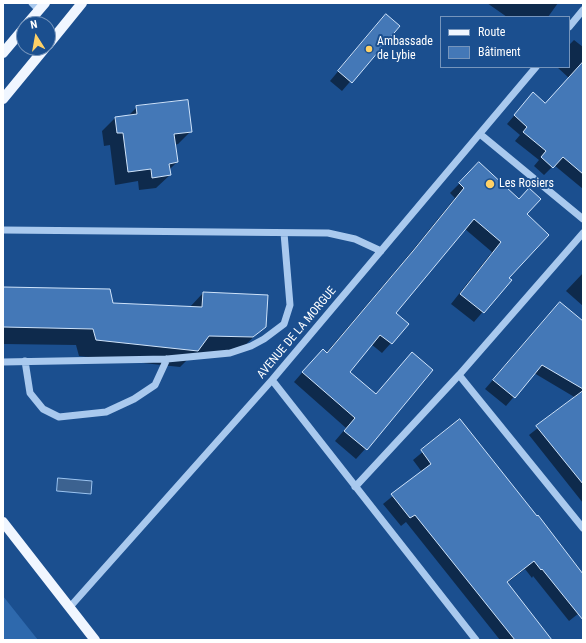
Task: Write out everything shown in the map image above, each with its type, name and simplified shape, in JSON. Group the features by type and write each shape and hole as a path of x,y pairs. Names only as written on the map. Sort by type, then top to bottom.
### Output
{"main road":[{"path":"56,34 82,3"},
{"path":"32,16 39,5"},
{"path":"3,53 16,38"},
{"path":"3,99 38,56"},
{"path":"3,522 95,640"}],"street":[{"path":"570,26 582,12"},
{"name":"AVENUE DE LA MORGUE","path":"69,608 272,380 535,68"},
{"path":"480,134 583,219"},
{"path":"3,230 328,233 355,238 380,251"},
{"path":"3,362 167,359 230,353 251,346 264,339 284,324 290,305 284,233"},
{"path":"355,487 458,375 583,233"},
{"path":"25,361 30,393 43,409 60,417 106,412 134,399 155,386 167,359"},
{"path":"458,375 583,528"},
{"path":"272,380 476,640"}],"shaded area":[{"path":"58,478 92,481 91,494 57,491"},
{"path":"3,596 38,640 3,640"}],"building":[{"name":"Ambassade de Lybie","path":"386,14 400,26 352,83 338,71"},
{"path":"583,62 583,174 563,157 553,168 541,157 546,151 523,132 527,127 514,115 533,92 545,103"},
{"path":"188,100 192,132 174,134 178,162 169,164 171,175 152,178 151,169 128,172 123,133 117,133 115,117 137,114 136,106"},
{"path":"479,162 519,199 529,188 541,199 527,214 549,235 509,278 512,280 484,313 460,294 501,242 474,219 396,313 409,324 392,344 380,335 350,372 376,394 412,352 433,370 367,450 344,431 355,418 302,372 323,349 327,353 413,251 464,188 459,183"},
{"path":"3,287 110,289 113,303 202,307 203,292 268,295 266,327 253,337 209,336 198,351 96,340 93,329 3,327"},
{"path":"560,302 583,321 583,389 542,365 515,398 493,380"},
{"path":"583,391 583,484 536,426"},
{"path":"460,419 537,516 538,515 583,574 583,620 534,561 507,582 552,640 515,640 415,515 410,518 391,494 431,464 421,450"}],"place":[{"name":"Ambassade de Lybie","path":"369,49"},
{"name":"Les Rosiers","path":"490,184"}]}
